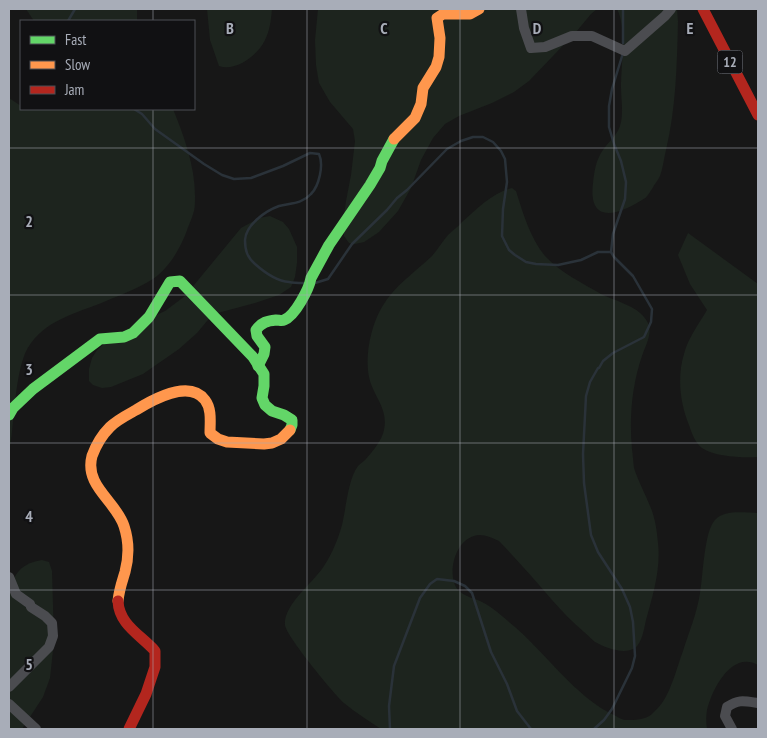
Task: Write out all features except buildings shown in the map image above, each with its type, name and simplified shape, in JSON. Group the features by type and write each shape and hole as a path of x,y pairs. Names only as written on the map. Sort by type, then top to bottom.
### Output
{"street":[{"path":"258,366 265,347 256,330 266,321 284,320 294,313 329,245 370,186 392,141 415,118 421,104 423,88 436,67 439,57 440,38 437,18 443,14 470,14 478,9"},
{"path":"521,9 524,28 531,48 545,47 572,36 592,36 625,51 671,9"},
{"name":"12","path":"703,9 758,115"},
{"path":"9,415 13,408 33,390 100,339 124,337 134,333 149,316 170,282 180,281 253,358 264,374 262,398 265,405 272,411 284,414 292,420 293,425 289,433 279,440 266,444 226,442 210,433 212,419 208,404 202,395 193,391 178,390 159,397 115,422 108,429 94,451 90,463 91,476 120,517 126,531 128,545 126,572 120,586 120,615 129,628 155,651 155,667 146,694 129,729"},
{"path":"9,577 16,594 52,623 53,636 49,647 9,687"},
{"path":"732,729 725,716 727,707 736,701 758,703"},
{"path":"9,704 36,729"}],"shaded area":[{"path":"26,9 137,9 137,20 33,20"},
{"path":"207,9 272,9 269,29 262,46 246,61 232,67 219,66 210,40"},
{"path":"318,9 597,9 529,81 514,92 445,124 433,138 421,160 411,188 398,211 379,232 364,242 355,244 349,243 344,236 343,222 355,141 353,129 330,102 319,83 315,40"},
{"path":"617,9 677,9 676,70 672,118 660,176 647,197 624,210 607,213 600,211 595,205 593,183 599,157 616,134 621,121 623,37"},
{"path":"9,98 20,105 20,110 173,110 185,140 195,185 195,208 186,233 170,262 157,276 132,290 56,322 31,343 25,353 18,379 9,453"},
{"path":"512,188 516,191 531,233 545,256 557,267 601,294 634,308 640,312 648,323 649,336 634,390 631,437 634,468 656,524 659,553 657,572 654,592 641,639 635,648 626,651 610,648 594,641 563,612 499,541 484,535 477,535 467,539 457,551 453,568 454,584 458,590 486,604 522,633 573,686 601,708 624,720 643,719 652,714 661,704 675,676 697,608 706,544 711,526 715,520 724,514 735,512 758,513 758,665 749,662 740,663 732,667 725,674 713,692 707,710 707,729 381,729 339,698 301,652 287,631 285,625 289,610 324,566 337,541 352,478 358,466 374,449 383,434 385,423 383,411 371,384 368,366 371,334 382,307 392,292 432,256 450,233 485,202"},
{"path":"270,216 283,222 289,229 297,247 295,277 291,287 279,295 214,314 179,349 143,374 111,387 102,388 93,385 89,381 89,369 92,358 97,350 111,338 165,311 185,296 241,228 259,218"},
{"path":"688,233 758,284 758,457 721,455 702,448 694,438 686,417 680,390 682,363 688,342 707,310 690,284 678,255"},
{"path":"42,560 49,562 52,571 54,641 50,678 43,697 22,729 9,729 9,592 13,579 24,566"}],"waterway":[{"path":"69,20 75,9"},
{"path":"623,9 623,43"},
{"path":"594,729 612,709 632,668 635,656 630,607 622,589 598,552 591,535 584,483 583,454 586,396 590,382 603,361 613,353 644,337 651,322 652,309 633,276 611,252 613,234 625,199 626,182 609,127 609,106 612,89 623,53"},
{"path":"136,110 142,114 155,129 204,164 222,175 234,179 251,178 310,153 319,154 321,164 320,175 311,194 300,201 279,206 262,215 249,229 245,240 248,256 270,276 293,283 304,283"},
{"path":"315,283 328,279 352,244 447,149 473,137 483,137 493,142 505,159 507,182 502,236 509,250 526,262 558,265 581,260 598,252 611,252"},
{"path":"390,729 389,706 394,666 420,598 430,584 437,579 454,581 465,586 472,593 491,652 507,684 517,711 531,729"}],"traffic: fast":[{"path":"258,366 265,347 257,336 256,330 267,321 284,320 297,308 329,245 370,185 394,139"},
{"path":"9,415 13,408 33,389 100,339 124,337 133,333 149,317 170,282 180,281 253,357 264,374 262,398 265,405 272,411 292,420 290,430"}],"traffic: slow":[{"path":"394,139 415,118 421,104 423,88 436,67 439,57 440,38 437,18 443,14 470,14 479,9"},
{"path":"118,601 127,561 127,537 120,517 96,485 91,467 95,448 110,427 151,401 170,393 190,391 198,394 205,400 209,407 210,433 218,439 227,442 264,444 281,439 290,430"}],"traffic: jam":[{"path":"703,9 758,115"},
{"path":"118,601 119,609 126,623 155,651 155,667 146,694 129,729"}]}
